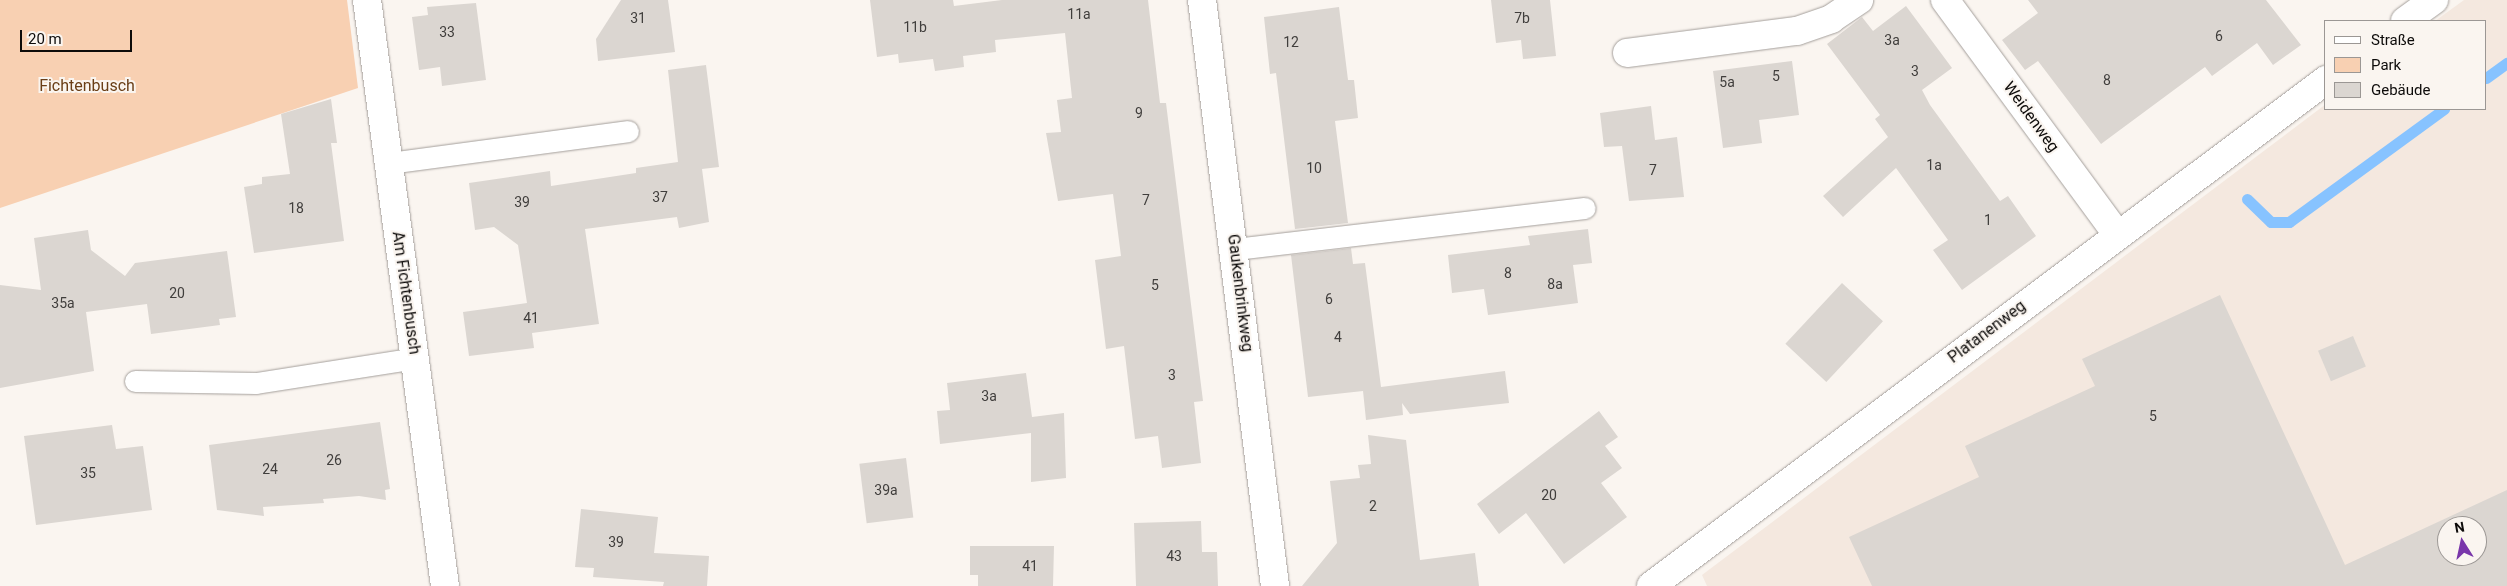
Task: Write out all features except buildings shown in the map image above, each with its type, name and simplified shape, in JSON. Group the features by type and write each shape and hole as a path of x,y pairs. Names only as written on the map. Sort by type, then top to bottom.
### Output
{"street":[{"name":"Am Fichtenbusch","path":"367,0 445,586"},
{"name":"Gaukenbrinkweg","path":"1202,0 1235,249 1275,586"},
{"path":"1627,53 1797,31 1831,19 1859,0"},
{"name":"Weidenweg","path":"1945,0 2117,234"},
{"path":"2406,20 2434,0"},
{"name":"Platanenweg","path":"1651,586 2117,234 2324,81"}],"lane":[{"path":"389,163 628,130"},
{"path":"1235,249 1585,208"},
{"path":"135,381 256,383 415,358"}],"shaded area":[{"path":"2464,0 2507,0 2507,586 1707,586 1702,575 2324,106 2324,110 2487,110 2487,20 2436,20"}],"green space":[{"name":"Fichtenbusch","path":"0,0 347,0 358,88 0,208"}],"waterway":[{"path":"2487,77 2507,63"},
{"path":"2247,199 2271,222 2289,222 2443,110"}]}
